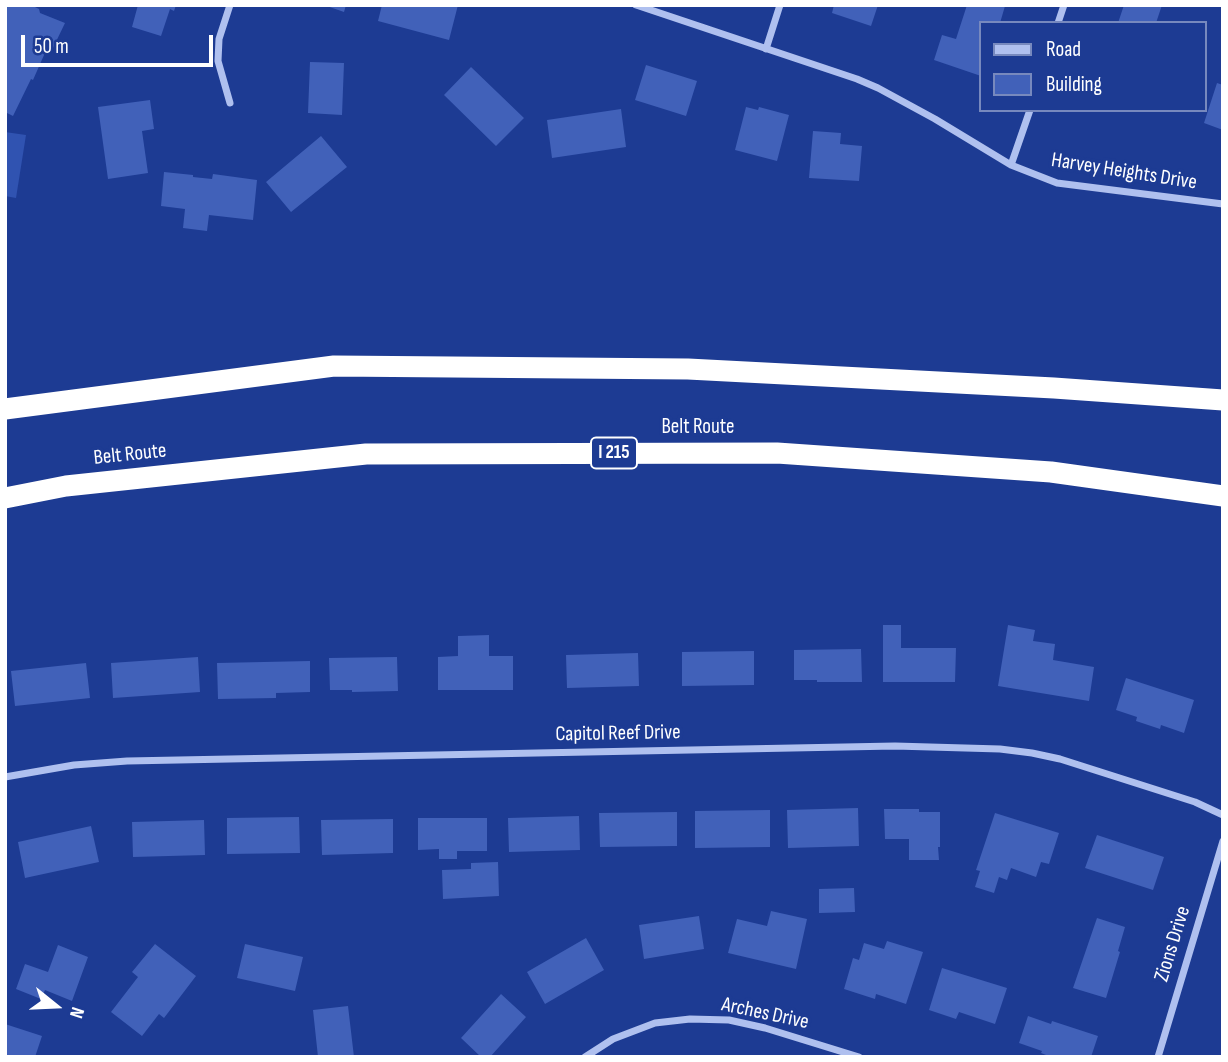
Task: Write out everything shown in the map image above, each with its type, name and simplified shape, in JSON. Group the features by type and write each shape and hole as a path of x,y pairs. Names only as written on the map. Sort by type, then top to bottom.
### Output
{"highway":[{"path":"5,409 334,366 688,369 1054,388 1223,400"},
{"name":"Belt Route","path":"5,498 66,486 366,454 764,453 1051,472 1223,496"}],"street":[{"path":"230,5 219,40 218,61 230,103"},
{"name":"Harvey Heights Drive","path":"636,5 857,79 935,118 1012,165 1057,183 1223,204"},
{"path":"766,49 780,5"},
{"path":"1012,165 1029,112"},
{"name":"Capitol Reef Drive","path":"5,777 74,765 127,761 895,746 1000,749 1060,759 1195,802 1223,816"},
{"name":"Zions Drive","path":"1158,1057 1223,841"},
{"name":"Arches Drive","path":"585,1057 613,1039 655,1023 691,1018 729,1020 765,1027 859,1057"}],"shaded area":[{"path":"5,132 26,135 16,198 5,196"}],"building":[{"path":"5,5 31,5 39,9 40,13 65,23 53,48 48,46 13,116 5,112"},
{"path":"138,5 176,5 174,11 170,9 161,36 132,27"},
{"path":"324,5 346,5 344,12"},
{"path":"382,5 458,5 449,40 378,21"},
{"path":"834,5 878,5 871,26 832,13"},
{"path":"967,5 1005,6 1001,21 979,21 979,75 934,60 942,35 956,39"},
{"path":"1124,5 1162,5 1157,21 1119,21"},
{"path":"310,62 344,63 342,115 308,113"},
{"path":"646,65 697,81 686,116 635,100"},
{"path":"471,67 524,118 496,146 444,95"},
{"path":"1217,83 1223,85 1223,130 1204,123"},
{"path":"150,100 154,129 142,131 148,173 108,179 98,107"},
{"path":"746,107 758,110 759,107 789,115 777,161 735,150"},
{"path":"621,109 626,147 552,158 547,120"},
{"path":"813,131 841,133 840,144 862,146 859,181 809,178"},
{"path":"321,136 347,167 291,212 266,182"},
{"path":"164,172 212,179 213,174 257,180 253,220 209,215 207,231 183,228 185,209 161,206"},
{"path":"883,625 901,625 901,648 956,648 955,682 883,682"},
{"path":"1008,625 1035,630 1033,641 1055,644 1053,660 1094,667 1089,701 998,686"},
{"path":"489,635 489,656 513,656 513,690 438,690 438,657 458,656 458,636"},
{"path":"861,649 862,682 794,680 794,650"},
{"path":"754,651 754,685 682,686 682,652"},
{"path":"638,653 639,686 567,688 566,655"},
{"path":"198,657 200,692 113,698 111,663"},
{"path":"397,657 398,691 330,690 329,658"},
{"path":"310,661 310,692 276,693 276,698 218,699 217,663"},
{"path":"86,663 90,698 15,706 11,671"},
{"path":"1126,678 1194,700 1184,733 1161,725 1160,729 1136,721 1137,717 1116,710"},
{"path":"858,808 859,846 788,848 787,810"},
{"path":"884,809 940,812 939,860 909,860 909,839 885,839"},
{"path":"770,810 770,847 695,848 695,811"},
{"path":"677,812 677,846 600,847 599,813"},
{"path":"995,813 1059,833 1049,864 1041,862 1036,877 1011,868 1007,880 999,877 994,893 975,887 980,871 976,870"},
{"path":"579,816 580,850 509,852 508,818"},
{"path":"299,817 300,853 227,854 227,818"},
{"path":"418,818 487,818 487,851 457,851 457,859 439,859 439,849 418,850"},
{"path":"393,819 393,853 322,855 321,820"},
{"path":"204,820 205,855 133,857 132,822"},
{"path":"91,826 99,862 25,878 18,842"},
{"path":"1097,835 1164,857 1153,890 1085,868"},
{"path":"498,862 499,896 443,899 442,870 471,869 471,863"},
{"path":"854,888 855,912 819,913 819,889"},
{"path":"771,911 807,919 796,969 728,953 737,919 767,926"},
{"path":"699,916 704,949 644,959 639,925"},
{"path":"1097,918 1125,927 1106,998 1073,988"},
{"path":"586,938 604,970 545,1004 527,972"},
{"path":"887,941 923,952 906,1004 876,994 875,999 844,989 853,958 859,960 864,943 884,949"},
{"path":"155,944 196,976 164,1018 159,1014 142,1036 111,1012 138,977 132,972"},
{"path":"245,944 303,957 295,991 237,978"},
{"path":"58,945 88,957 72,1001 45,990 41,999 16,989 25,964 48,972"},
{"path":"942,968 1007,988 995,1024 959,1012 956,1019 929,1010"},
{"path":"501,994 526,1017 490,1057 481,1057 461,1038"},
{"path":"348,1006 354,1057 318,1057 313,1010"},
{"path":"1028,1016 1098,1036 1091,1057 1051,1057 1019,1043"},
{"path":"5,1024 42,1036 35,1057 5,1057"}]}
